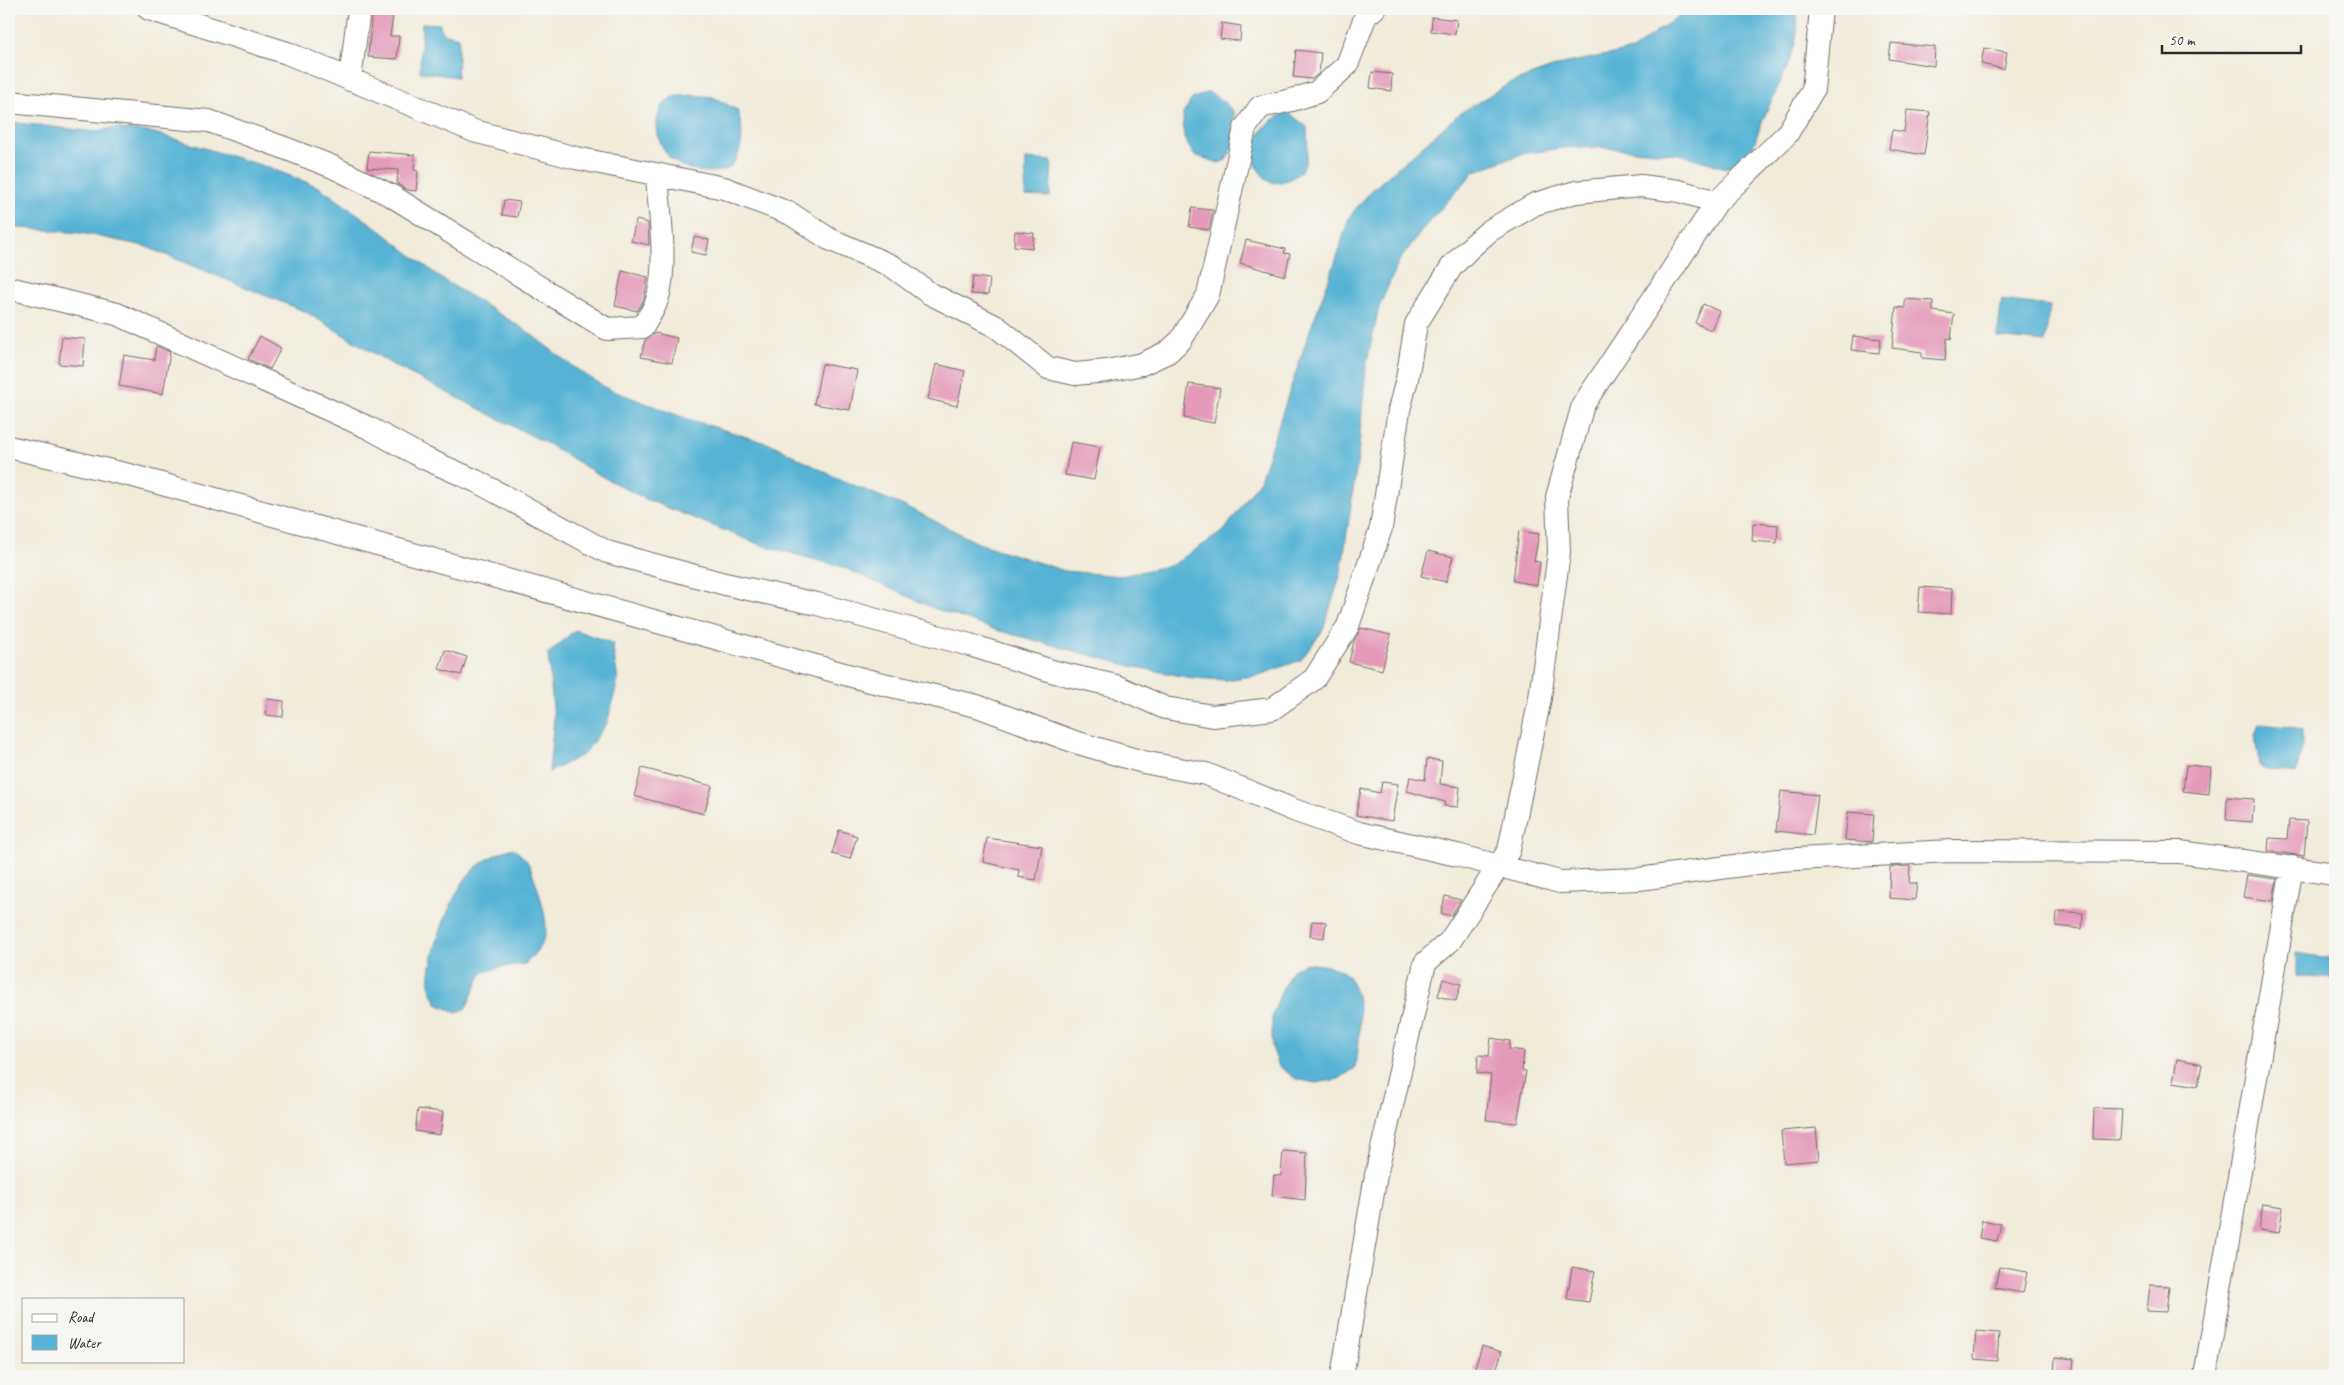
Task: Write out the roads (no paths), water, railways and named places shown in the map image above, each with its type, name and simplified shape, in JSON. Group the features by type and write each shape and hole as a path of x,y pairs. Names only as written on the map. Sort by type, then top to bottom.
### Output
{"street":[{"path":"149,9 288,53 474,131 576,158 724,188 791,214 829,240 892,266 929,293 997,327 1048,368 1075,374 1107,372 1142,364 1168,352 1181,340 1208,295 1245,128 1260,107 1292,100 1316,92 1347,65 1366,15 1374,9"},
{"path":"350,80 359,9"},
{"path":"1342,1376 1376,1175 1425,963 1450,941 1509,850 1540,698 1558,552 1557,497 1583,405 1717,202 1787,134 1813,90 1821,9"},
{"path":"9,102 209,121 282,147 333,167 392,196 606,329 643,327 656,303 661,273 662,243 656,175"},
{"path":"9,288 125,317 369,428 424,458 476,481 607,552 726,584 817,604 970,644 1055,672 1116,686 1165,708 1213,716 1272,709 1314,679 1348,626 1381,528 1399,410 1407,379 1416,324 1452,266 1489,231 1534,204 1576,192 1641,186 1679,191 1717,202"},
{"path":"9,447 133,476 857,678 977,706 1075,742 1143,762 1206,774 1296,811 1359,833 1457,855 1560,882 1639,879 1779,860 1952,851 2180,852 2335,874"},
{"path":"2206,1376 2292,867"}],"water":[{"path":"1688,9 1796,9 1796,36 1793,50 1750,155 1726,168 1680,154 1596,147 1562,148 1522,154 1475,171 1427,224 1399,261 1379,307 1366,366 1358,457 1341,573 1323,630 1301,660 1259,675 1226,680 1192,678 1131,666 996,630 936,609 842,567 761,545 648,500 601,476 548,444 393,365 306,312 144,246 81,233 9,227 9,122 97,132 112,128 151,132 267,167 319,187 376,227 442,279 524,329 575,368 608,389 685,418 773,445 837,478 913,510 978,543 1065,571 1121,576 1172,565 1224,531 1260,480 1349,217 1371,191 1460,113 1510,83 1566,63 1632,50"},
{"path":"422,23 440,24 442,33 459,37 457,77 420,72"},
{"path":"1208,92 1222,100 1234,112 1233,146 1226,160 1219,163 1194,155 1184,138 1183,114 1192,99"},
{"path":"693,95 713,97 737,110 741,122 739,153 734,163 726,169 706,172 685,167 671,159 662,145 657,128 657,119 664,104 673,97"},
{"path":"1289,113 1307,127 1307,149 1304,166 1293,178 1271,183 1257,167 1255,146 1262,131 1273,119"},
{"path":"1026,159 1052,161 1050,197 1025,196"},
{"path":"2002,300 2050,306 2045,342 1997,337"},
{"path":"575,630 612,643 618,680 607,723 584,754 549,772 554,718 548,654"},
{"path":"2259,724 2290,727 2302,731 2302,748 2296,774 2262,768 2259,765 2255,735"},
{"path":"513,848 527,861 533,876 543,909 546,929 545,936 525,964 500,967 482,973 466,1008 456,1013 437,1004 430,986 432,960 442,926 457,893 472,871 491,857"},
{"path":"2296,953 2335,959 2335,979 2296,976"},
{"path":"1306,963 1340,970 1349,977 1358,1001 1360,1030 1355,1068 1339,1079 1316,1083 1296,1079 1279,1066 1272,1047 1272,1017 1281,992 1292,970"}]}
